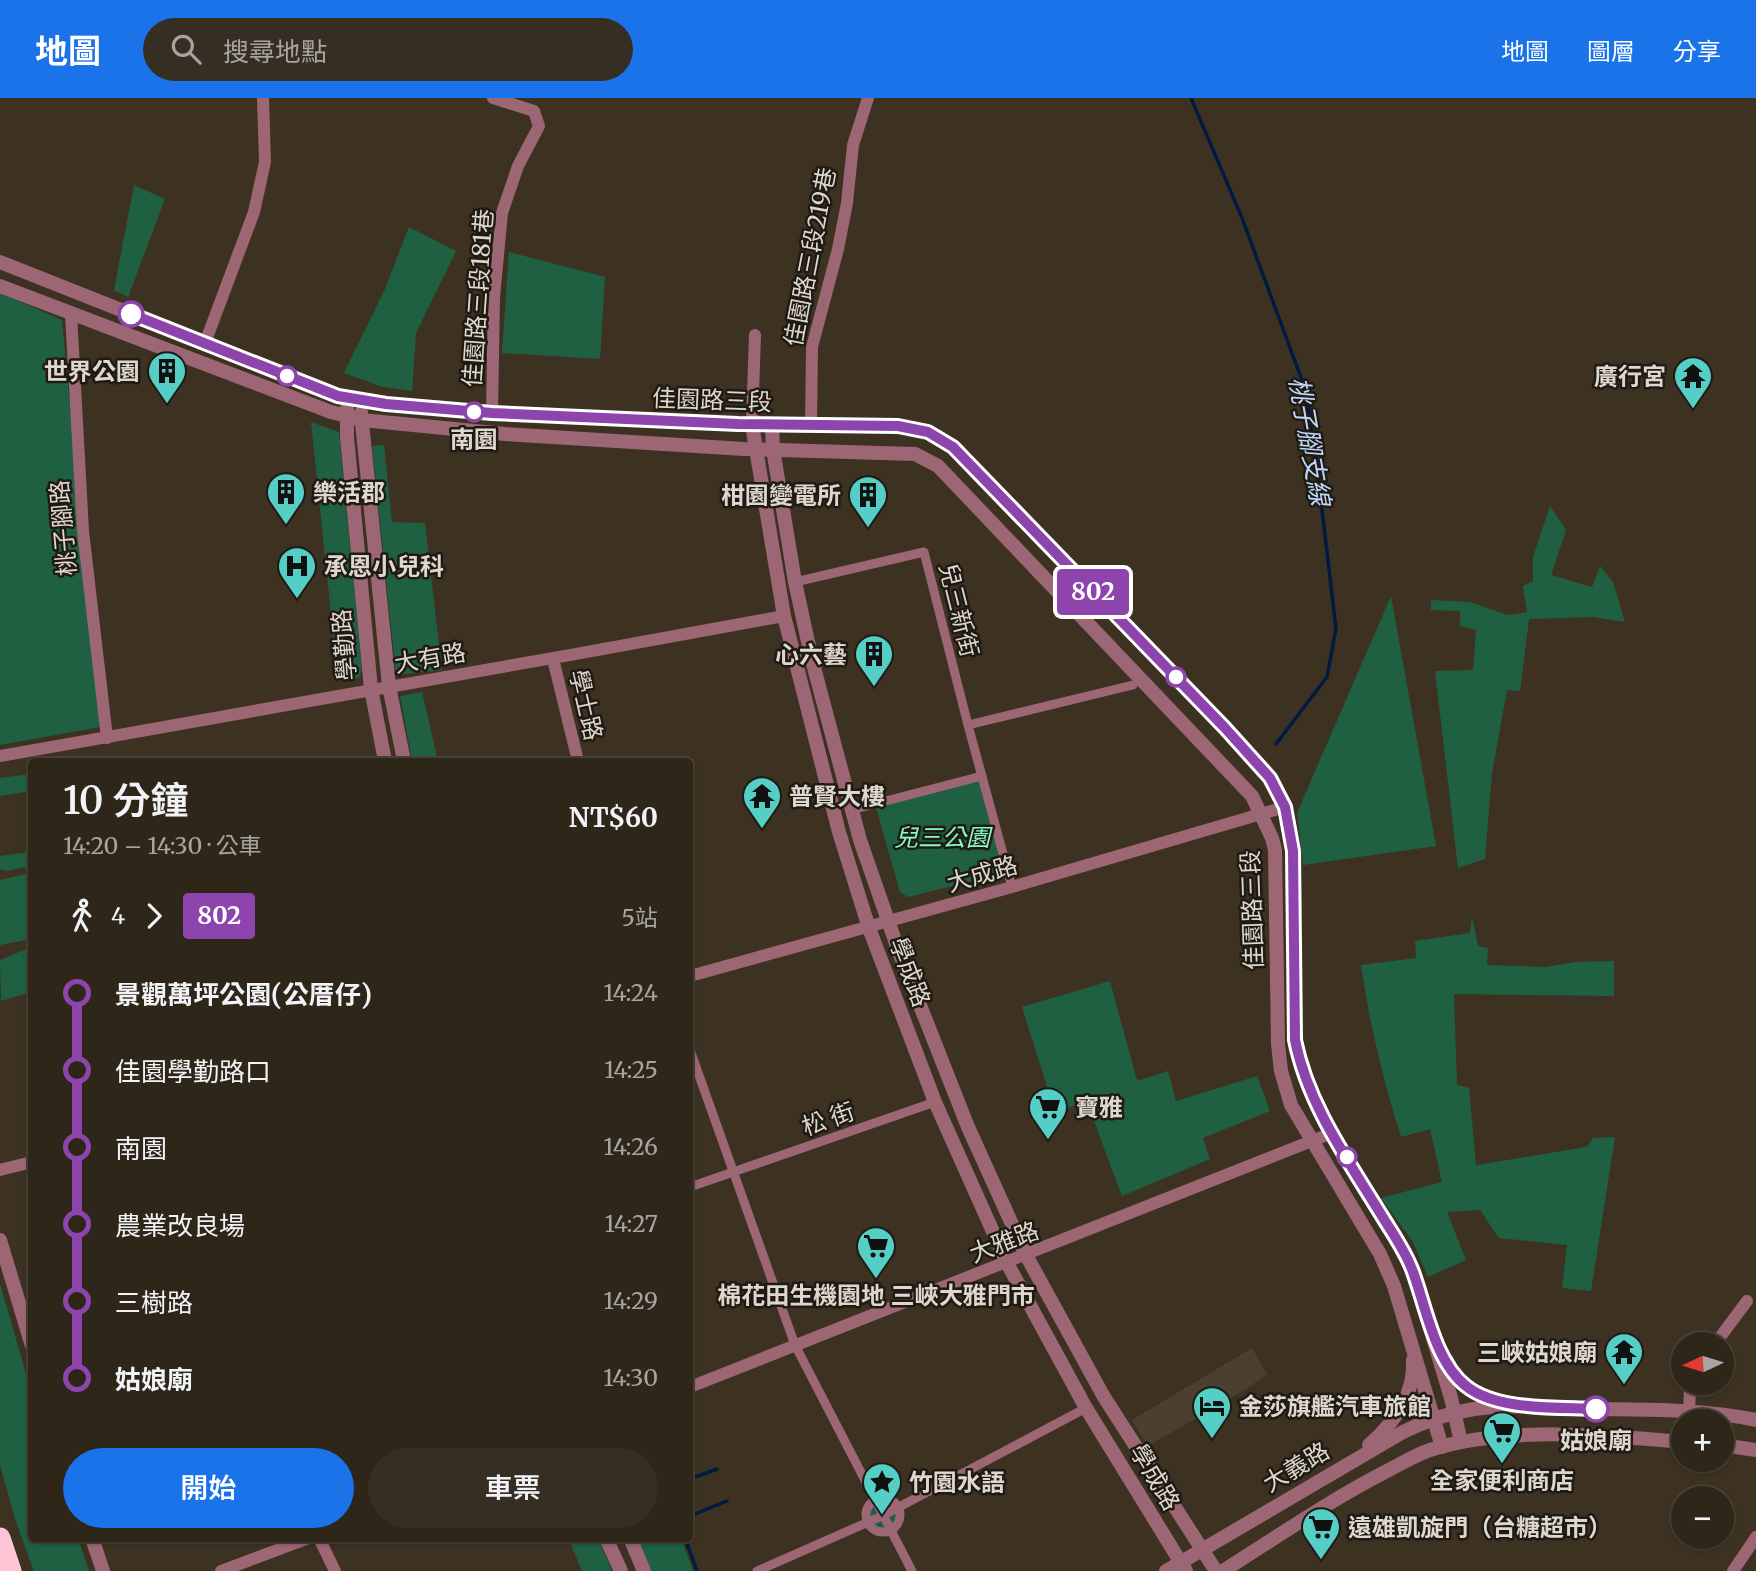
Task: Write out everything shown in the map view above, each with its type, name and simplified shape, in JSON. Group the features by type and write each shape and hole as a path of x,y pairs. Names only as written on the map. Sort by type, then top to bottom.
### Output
{"highway":[{"path":"0,1538 11,1571"}],"street":[{"path":"205,343 254,212 265,162 263,98"},
{"name":"佳園路三段181巷","path":"492,413 494,297 502,213 518,166 539,126 534,111 493,98"},
{"name":"佳園路三段219巷","path":"811,426 812,347 845,214 853,145 869,98"},
{"name":"佳園路三段","path":"0,262 354,399 492,413 752,425 898,426 928,432 953,447 1270,778 1285,807 1293,851 1295,1040 1300,1067 1311,1096 1406,1256 1427,1320"},
{"name":"佳園路三段","path":"0,286 346,417 505,435 755,449 915,454 938,466 1252,796 1262,815 1275,850 1278,1044 1281,1071 1291,1105 1380,1254 1394,1286 1442,1447"},
{"name":"桃子腳路","path":"71,314 83,531 107,738"},
{"name":"學成路","path":"755,335 752,425 784,615 839,832 869,928 935,1102 1007,1263 1086,1408 1183,1567"},
{"name":"學勤路","path":"354,399 346,417 371,690 384,758"},
{"name":"學勤路","path":"354,399 362,420 389,686 403,758"},
{"name":"學成路","path":"772,425 773,449 795,582 812,660 851,810 888,922 968,1127 1027,1255 1104,1397 1216,1571"},
{"name":"兒三新街","path":"795,582 924,552 1012,887"},
{"name":"大有路","path":"0,756 553,659 784,615"},
{"name":"學士路","path":"553,659 577,758"},
{"path":"968,725 1133,685"},
{"path":"851,810 982,776"},
{"name":"大成路","path":"693,975 869,928 1285,807"},
{"path":"693,1059 795,1345 912,1571"},
{"name":"松 街","path":"693,1186 935,1102"},
{"name":"大雅路","path":"693,1386 1332,1133"},
{"path":"0,1170 28,1162"},
{"path":"0,1240 28,1333"},
{"path":"1724,1332 1747,1301"},
{"path":"1427,1320 1451,1371 1466,1387 1493,1400 1555,1407 1671,1411"},
{"path":"1427,1320 1461,1441"},
{"path":"1351,1460 1378,1437 1407,1397 1413,1368 1412,1341"},
{"name":"大義路","path":"1166,1571 1183,1567 1202,1549 1351,1460 1434,1418 1475,1409 1555,1407"},
{"path":"757,1571 882,1516 1086,1408"},
{"path":"1734,1417 1756,1420"},
{"name":"大義路","path":"1223,1571 1367,1481 1427,1451 1461,1441 1550,1436 1671,1441"},
{"path":"1734,1447 1756,1450"},
{"path":"884,1498 898,1508 899,1518 890,1530 877,1531 867,1522 866,1511 874,1501 884,1498"},
{"path":"1733,1571 1756,1537"},
{"path":"93,1542 103,1571"},
{"path":"220,1571 298,1542"},
{"path":"321,1542 335,1571"},
{"path":"608,1542 621,1571"},
{"path":"631,1542 644,1571"}],"shaded area":[{"path":"1252,1348 1267,1374 1245,1390 1148,1446 1132,1420"}],"green space":[{"path":"134,185 165,199 128,297 114,290"},
{"path":"409,227 456,251 416,333 412,391 383,387 344,373 385,289"},
{"path":"509,252 605,277 600,359 502,353"},
{"path":"0,293 62,320 100,727 0,745"},
{"path":"311,422 339,432 362,669 359,678 338,681"},
{"path":"384,445 392,522 425,523 442,670 396,675 372,446"},
{"path":"1550,506 1566,530 1551,575 1592,587 1600,566 1613,582 1625,622 1594,617 1529,619 1520,691 1507,690 1492,773 1485,859 1458,868 1435,671 1473,670 1476,630 1460,626 1460,611 1431,610 1431,600 1470,602 1507,615 1527,612 1523,586 1533,581 1533,557"},
{"path":"1391,596 1436,846 1303,865 1297,813"},
{"path":"422,692 437,758 411,758 400,696"},
{"path":"28,774 28,791 0,796 0,778"},
{"name":"兒三公園","path":"982,776 1008,872 908,897 900,892 875,804"},
{"path":"28,852 28,867 6,871 0,869 0,856"},
{"path":"28,874 28,940 0,945 0,880"},
{"path":"1472,917 1478,946 1488,948 1487,965 1545,967 1576,962 1614,961 1614,996 1454,994 1457,1085 1469,1088 1476,1165 1587,1147 1593,1138 1615,1137 1591,1291 1562,1288 1567,1245 1499,1238 1480,1210 1447,1212 1466,1260 1428,1277 1413,1242 1381,1198 1442,1182 1430,1129 1401,1137 1378,1052 1361,965 1416,958 1415,941 1470,933"},
{"path":"28,948 28,993 1,1001 0,960"},
{"path":"1110,981 1137,1081 1168,1071 1176,1101 1257,1076 1270,1111 1203,1138 1210,1159 1122,1196 1087,1102 1055,1112 1022,1007"},
{"path":"0,1284 28,1381 28,1542 79,1542 89,1571 34,1571 16,1522 0,1465"},
{"path":"883,1498 895,1503 900,1515 895,1527 883,1532 871,1527 866,1515 871,1503"},
{"path":"570,1542 600,1542 612,1571 582,1571"},
{"path":"637,1542 682,1542 693,1571 650,1571"}],"waterway":[{"name":"桃子腳支線","path":"1191,98 1242,218 1306,391 1323,518 1336,629 1327,677 1276,744"},
{"path":"693,1478 717,1469"},
{"path":"693,1515 727,1501"},
{"path":"686,1542 697,1571"}],"bus line":[{"name":"802","path":"131,314 338,396 360,401 492,413 738,424 898,426 928,432 953,447 1270,778 1285,807 1293,851 1295,1040 1300,1067 1311,1096 1406,1256 1427,1320 1451,1371 1466,1387 1493,1400 1596,1409"}],"place":[{"name":"世界公園","path":"167,405"},
{"name":"廣行宮","path":"1693,410"},
{"name":"南園","path":"474,412"},
{"name":"樂活郡","path":"286,526"},
{"name":"柑園變電所","path":"868,529"},
{"name":"承恩小兒科","path":"297,600"},
{"name":"心六藝","path":"874,688"},
{"name":"普賢大樓","path":"762,830"},
{"name":"寶雅","path":"1048,1141"},
{"name":"棉花田生機園地 三峽大雅門市","path":"876,1280"},
{"name":"三峽姑娘廟","path":"1624,1386"},
{"name":"姑娘廟","path":"1596,1409"},
{"name":"金莎旗艦汽車旅館","path":"1212,1440"},
{"name":"全家便利商店","path":"1502,1465"},
{"name":"竹園水語","path":"882,1516"},
{"name":"遠雄凱旋門（台糖超市）","path":"1321,1561"}]}
